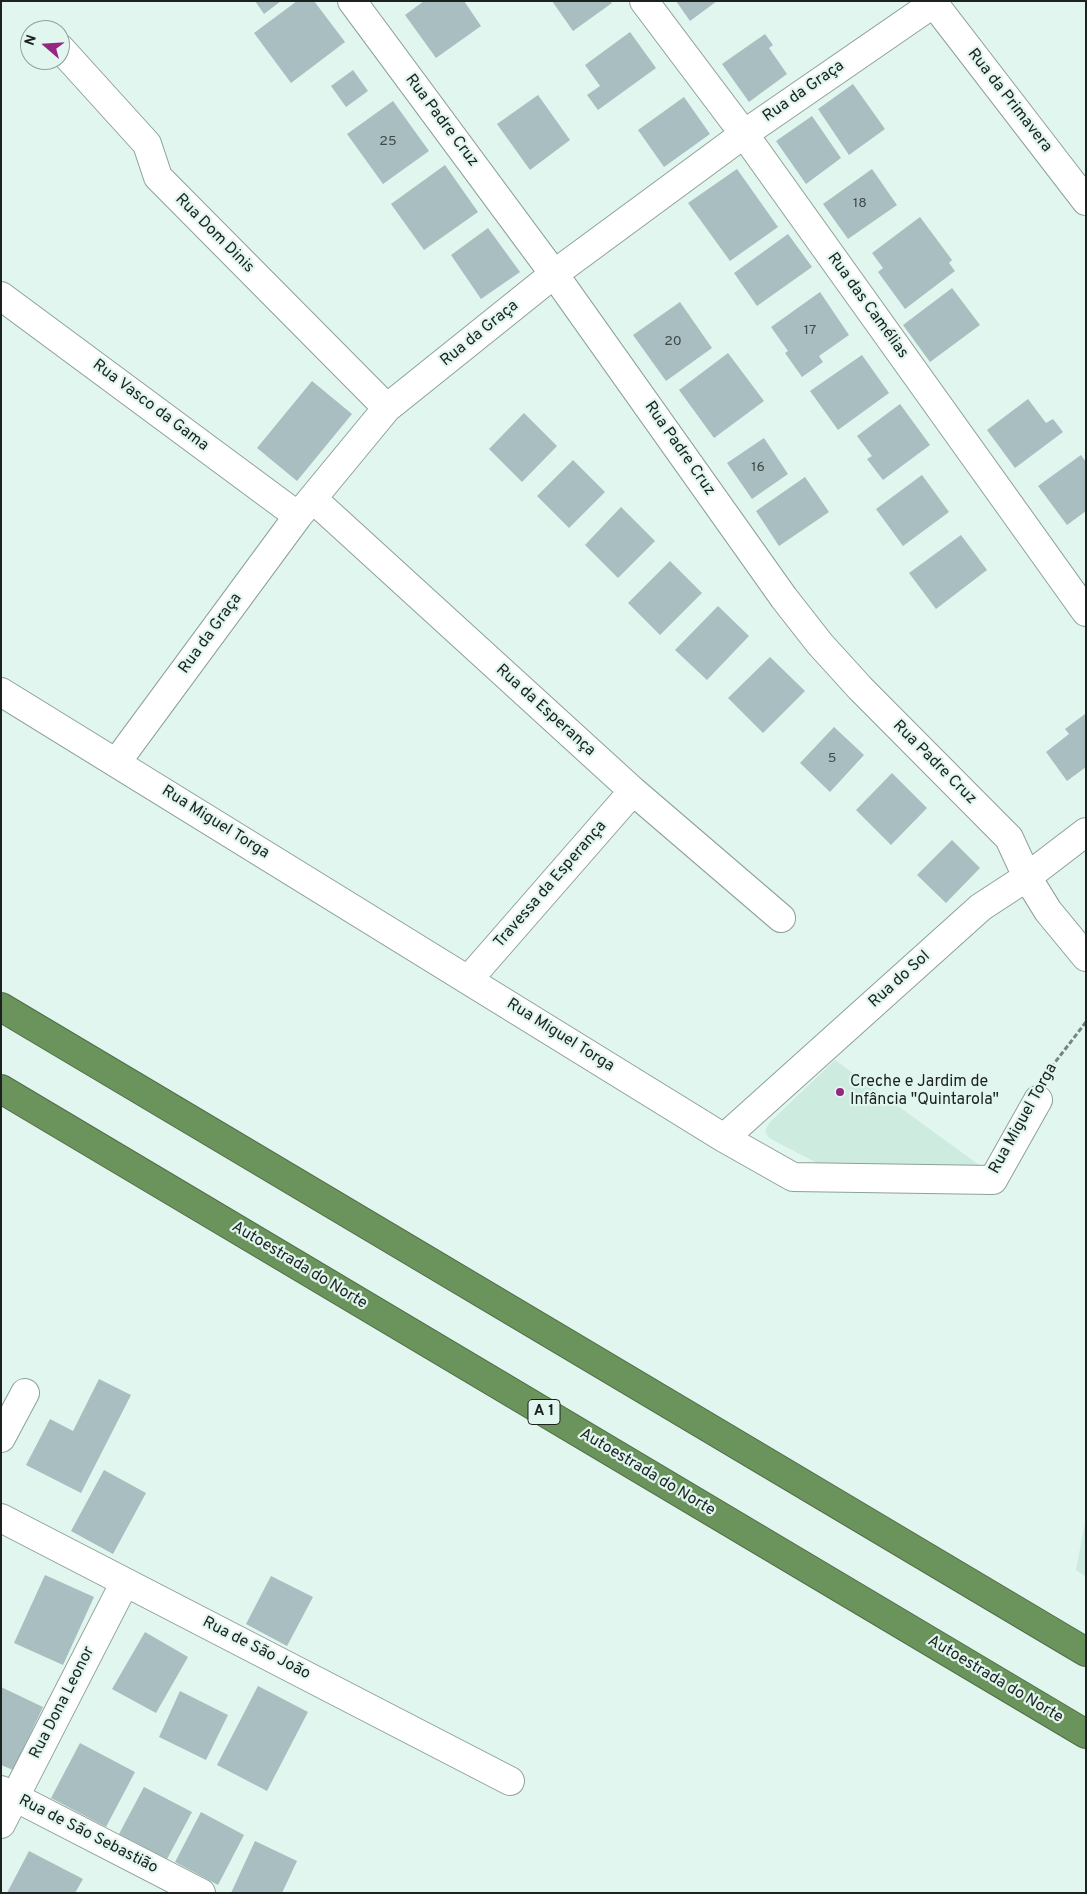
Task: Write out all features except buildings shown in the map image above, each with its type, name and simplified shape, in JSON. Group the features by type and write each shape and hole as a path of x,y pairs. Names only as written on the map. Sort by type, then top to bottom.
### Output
{"highway":[{"path":"1,1007 1086,1652"},
{"name":"Autoestrada do Norte","path":"1,1089 1086,1734"}],"street":[{"name":"Rua Padre Cruz","path":"352,1 554,274 784,598 820,644 860,688 1009,838 1027,877 1048,911 1086,957"},
{"name":"Rua das Camélias","path":"644,1 744,134 1086,612"},
{"name":"Rua da Graça","path":"116,762 306,508 387,408 554,274 744,134 934,2"},
{"name":"Rua da Primavera","path":"934,2 1086,201"},
{"name":"Rua Dom Dinis","path":"70,59 147,144 158,177 387,408"},
{"name":"Rua Vasco da Gama","path":"1,296 306,508"},
{"name":"Rua da Esperança","path":"306,508 781,918"},
{"name":"Rua Miguel Torga","path":"1,692 724,1138 793,1177 993,1180 1038,1100"},
{"name":"Travessa da Esperança","path":"468,979 633,791"},
{"name":"Rua do Sol","path":"724,1138 981,907 1027,877 1086,832"},
{"path":"1,1438 25,1393"},
{"name":"Rua de São João","path":"1,1518 510,1781"},
{"name":"Rua Dona Leonor","path":"1,1824 8,1794 125,1582"},
{"name":"Rua de São Sebastião","path":"8,1794 201,1893"}],"path":[{"name":"Rua Miguel Torga","path":"1038,1100 1053,1066 1086,1022"}],"shaded area":[{"name":"Creche e Jardim de Infância \"Quintarola\"","path":"835,1060 979,1165 978,1168 817,1163 769,1138 765,1131 769,1123"},
{"path":"1086,1517 1086,1577 1076,1570"}],"place":[{"name":"Creche e Jardim de Infância \"Quintarola\"","path":"840,1092"}]}
